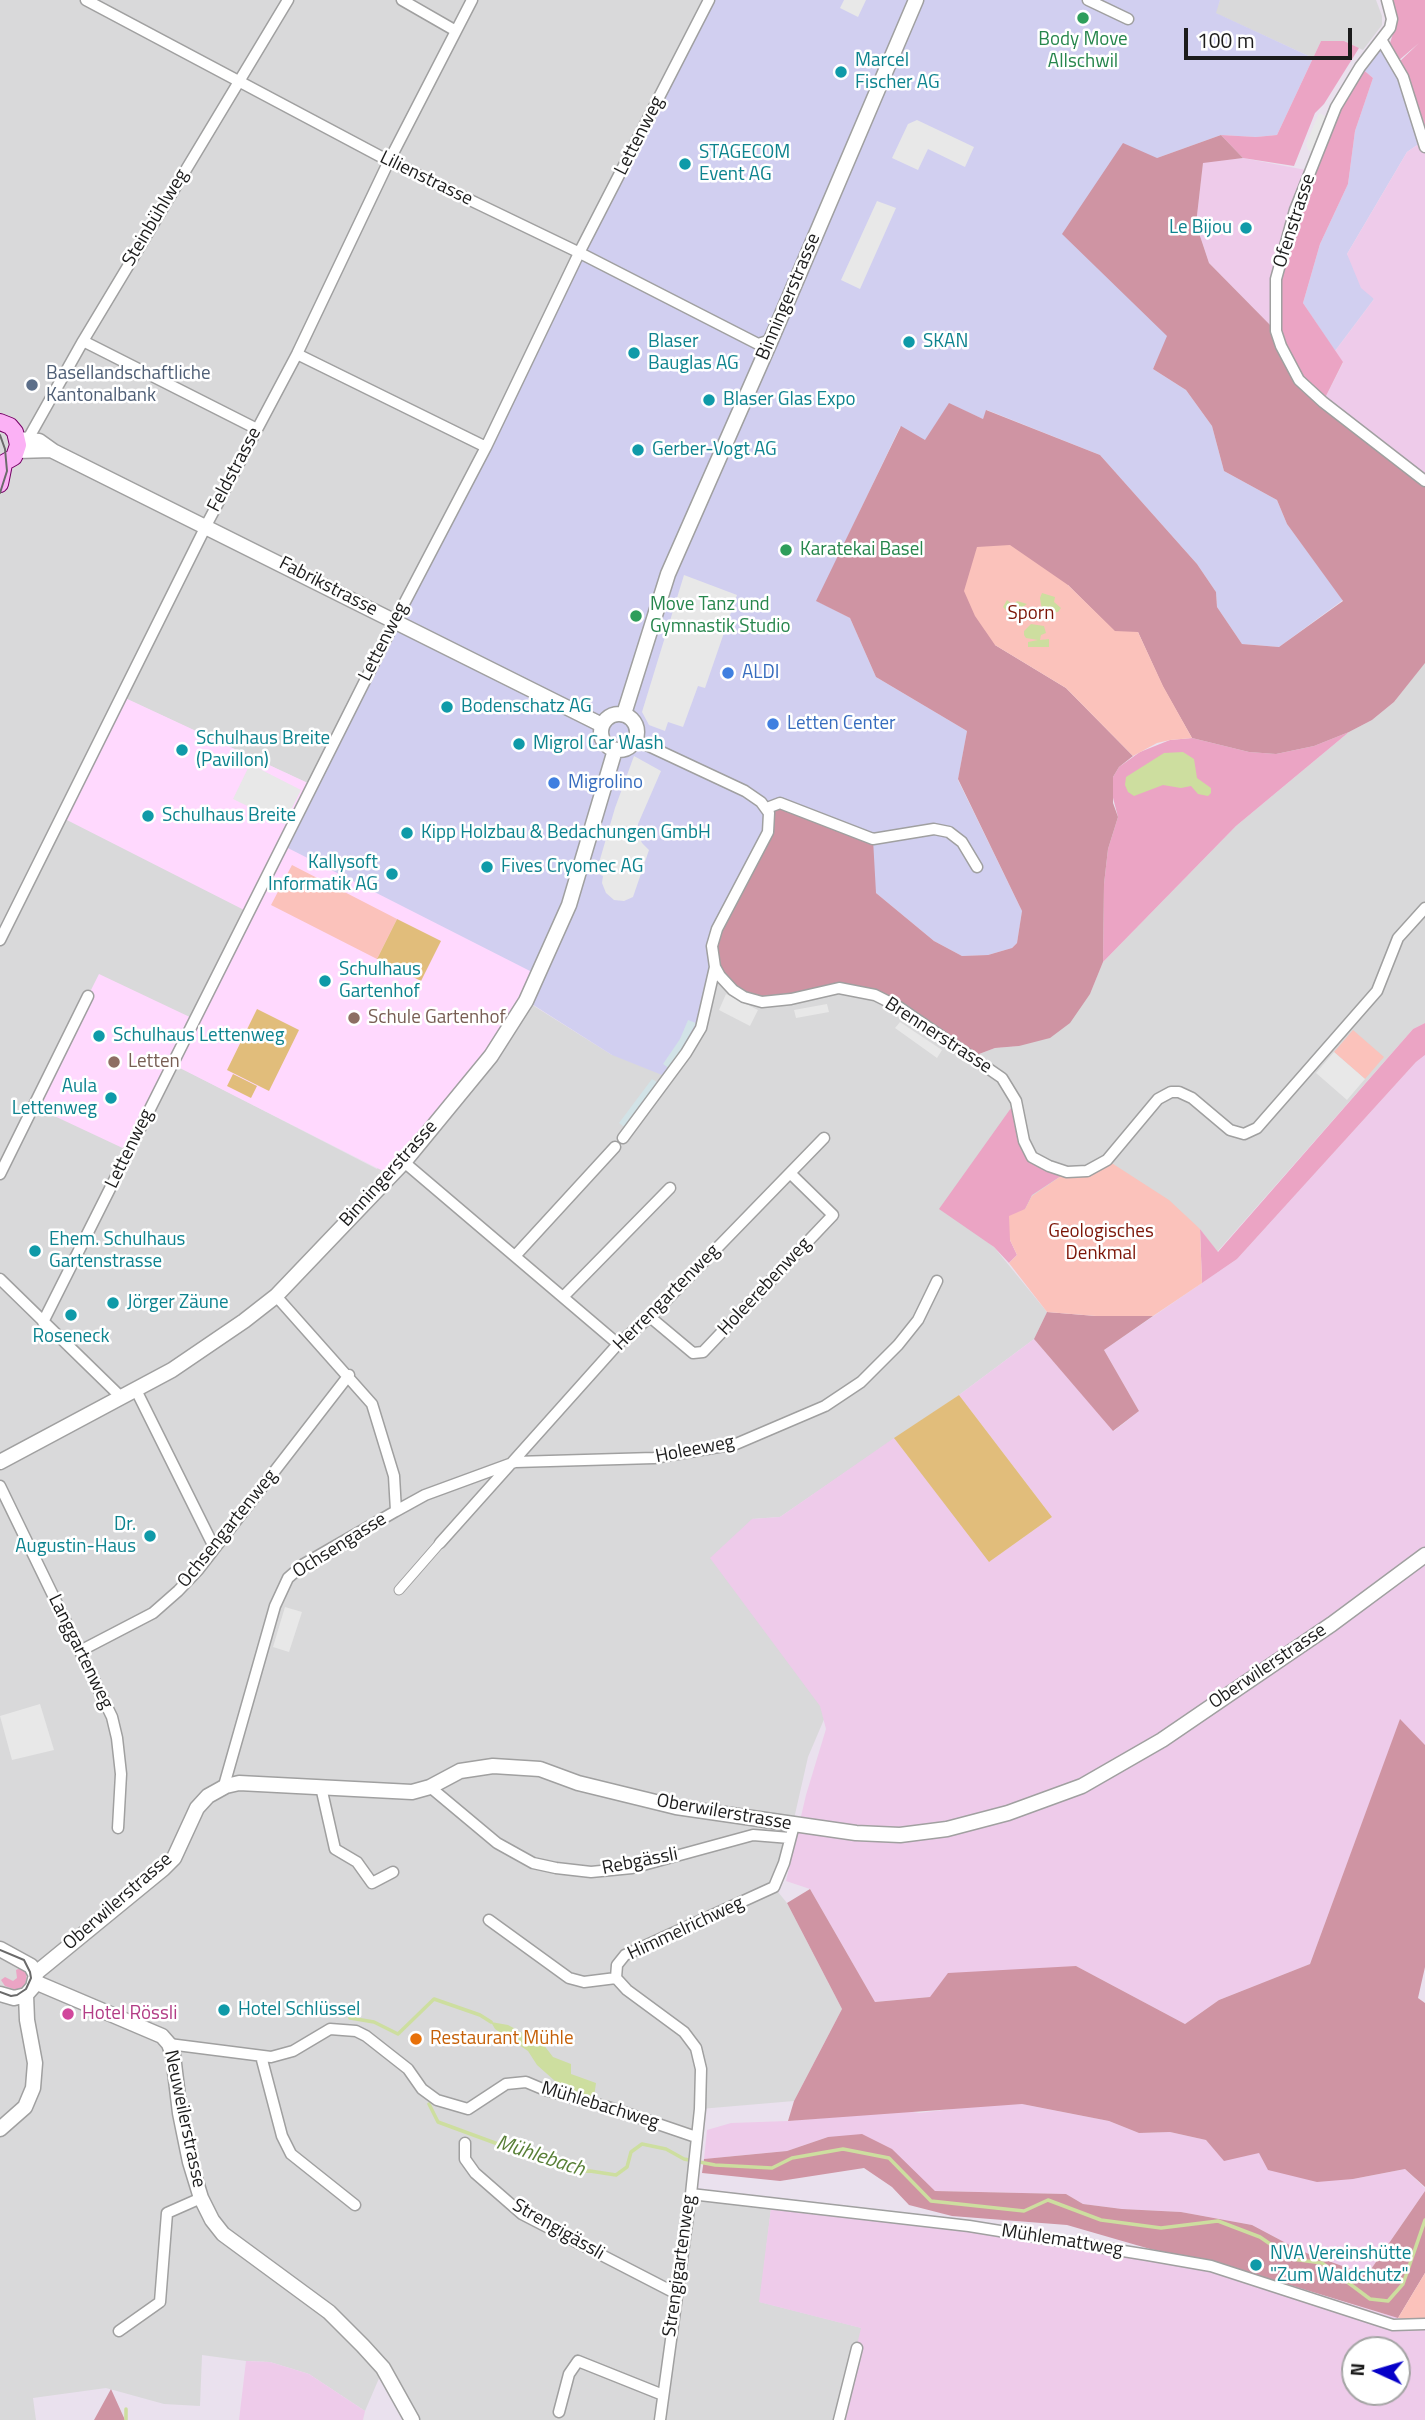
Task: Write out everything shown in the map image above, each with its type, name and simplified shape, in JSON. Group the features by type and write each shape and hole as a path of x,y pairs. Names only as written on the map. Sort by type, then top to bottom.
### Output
{"main road":[{"path":"0,422 10,426 21,443 14,457 2,464 0,484"}],"street":[{"name":"Lilienstrasse","path":"86,0 389,161 580,253 758,344 771,341"},
{"name":"Steinbühlweg","path":"21,443 288,0"},
{"path":"402,0 456,31"},
{"name":"Feldstrasse","path":"0,940 206,526 297,354 389,161 471,0"},
{"name":"Lettenweg","path":"43,1322 709,0"},
{"name":"Binningerstrasse","path":"624,714 668,574 771,341 916,0"},
{"path":"1088,0 1128,19"},
{"path":"1387,0 1392,19 1382,41 1404,78 1425,148"},
{"name":"Ofenstrasse","path":"1382,41 1360,67 1335,107 1295,210 1276,279 1276,331 1299,380 1323,402 1425,481"},
{"path":"83,341 257,429"},
{"path":"297,354 486,447"},
{"name":"Fabrikstrasse","path":"21,443 53,450 602,725"},
{"path":"624,714 636,724 636,740 627,748 615,750 602,738 602,725 608,717 624,714"},
{"path":"623,1138 686,1053 701,1028 715,967 712,946 717,929 768,832 769,821 766,807 745,791 636,740"},
{"name":"Binningerstrasse","path":"0,1462 172,1370 276,1296 404,1162 491,1056 526,1001 569,905 615,750"},
{"path":"766,807 780,803 873,839 934,829 949,832 962,842 977,867"},
{"name":"Brennerstrasse","path":"715,967 733,989 744,997 762,1002 791,999 839,988 875,995 899,1007 1002,1078 1016,1101 1024,1141 1032,1157 1067,1172 1087,1171 1107,1160 1158,1099 1171,1092 1179,1092 1192,1098 1230,1130 1251,1132 1377,991 1398,938 1425,908"},
{"path":"0,1174 88,996"},
{"name":"Herrengartenweg","path":"440,1543 618,1345 650,1317 824,1138"},
{"path":"515,1256 615,1147"},
{"path":"404,1162 618,1345"},
{"name":"Holeerebenweg","path":"650,1317 693,1353 703,1352 833,1214 791,1174"},
{"path":"563,1297 670,1188"},
{"path":"0,1279 122,1398"},
{"name":"Holeeweg","path":"396,1511 425,1495 515,1462 654,1458 736,1444 825,1406 861,1382 898,1345 918,1320 937,1281"},
{"name":"Ochsengasse","path":"226,1786 275,1606 288,1578 304,1564 396,1511 394,1476 372,1404 276,1296"},
{"name":"Ochsengartenweg","path":"80,1651 153,1613 166,1603 198,1570 349,1375"},
{"path":"136,1390 214,1546"},
{"name":"Langgartenweg","path":"0,1486 112,1717 121,1774 118,1828"},
{"path":"399,1590 440,1543"},
{"name":"Oberwilerstrasse","path":"26,1995 36,1977 174,1858 197,1808 208,1796 226,1786 239,1783 412,1792 430,1787 460,1772 492,1766 540,1769 578,1783 792,1831 900,1835 947,1829 1008,1813 1082,1786 1162,1740 1332,1623 1425,1555"},
{"path":"321,1787 335,1849 358,1862 372,1883 393,1872"},
{"name":"Rebgässli","path":"430,1787 497,1843 533,1863 556,1868 591,1872 632,1868 753,1835 792,1831"},
{"name":"Himmelrichweg","path":"696,2137 701,2069 696,2048 684,2032 627,1990 616,1978 617,1965 625,1955 774,1887 784,1863 792,1831"},
{"path":"489,1920 569,1978 584,1982 616,1978"},
{"name":"Neuweilerstrasse","path":"0,1949 26,1963 36,1977 162,2036 169,2044 173,2055 180,2113 201,2198 212,2221 223,2234 329,2312 383,2368 412,2420"},
{"path":"0,1994 13,1998 26,1995 27,2020 35,2063 33,2088 25,2107 15,2119 0,2129"},
{"name":"Mühlebachweg","path":"169,2044 271,2057 293,2051 330,2029 356,2031 408,2069 422,2089 437,2100 468,2109 506,2084 526,2082 545,2091 611,2108 696,2137"},
{"path":"261,2056 282,2136 291,2154 355,2205"},
{"name":"Strengigartenweg","path":"660,2420 696,2137"},
{"name":"Strengigässli","path":"465,2143 465,2159 475,2173 522,2214 677,2294"},
{"name":"Mühlemattweg","path":"691,2190 969,2226 1211,2266 1393,2325 1425,2324"},
{"path":"119,2330 160,2302 167,2213 201,2198"},
{"path":"839,2420 857,2348"},
{"path":"559,2413 569,2374 578,2361 663,2395"}],"shaded area":[{"path":"0,0 709,0 312,785 122,697 247,912 171,1063 377,1169 526,1001 612,1055 715,967 875,995 971,1057 995,1048 1019,1046 1090,994 1103,962 1236,826 1349,732 1372,720 1394,702 1425,662 1425,1023 1413,1029 1217,1252 1200,1229 967,1226 994,1247 1047,1312 1034,1339 959,1395 780,1517 752,1519 825,1717 808,1757 784,1863 774,1887 787,1903 842,2009 794,2101 700,2109 691,2190 772,2200 760,2302 862,2328 839,2420 412,2420 383,2369 365,2411 309,2374 270,2362 202,2355 200,2406 164,2404 106,2388 33,2398 36,2420 0,2420"},
{"path":"709,0 1220,0 1216,13 1313,58 1277,135 1221,135 1157,158 1168,336 1153,369 1186,390 1212,426 1224,471 1277,500 1287,524 1343,600 1279,647 1242,644 1217,607 1216,592 1197,564 1100,455 987,410 983,419 949,404 925,441 900,427 817,601 850,618 876,677 967,731 958,780 1022,911 1017,943 1012,948 988,955 962,956 934,941 876,893 768,832 715,967 701,1028 667,1077 612,1055 282,845"},
{"path":"844,0 866,0 858,17 840,8"},
{"path":"1220,0 1376,0 1382,16 1382,25 1363,50 1344,41 1321,41 1313,58 1215,13"},
{"path":"1392,0 1425,0 1425,141 1397,64 1419,43 1398,61 1390,43 1395,27"},
{"path":"1321,41 1344,41 1359,48 1324,104 1315,113 1294,166 1243,158 1221,135 1277,135"},
{"path":"1382,41 1397,64 1423,141 1407,152 1347,254 1374,299 1335,351 1303,303 1320,244 1348,184 1355,131 1373,78 1360,67"},
{"path":"1360,67 1373,78 1355,131 1348,184 1320,244 1303,303 1343,362 1323,402 1299,380 1281,346 1276,279 1311,171"},
{"path":"1319,113 1327,117 1312,152 1306,144"},
{"path":"917,120 974,147 965,167 928,149 918,170 892,158 908,124"},
{"path":"1423,141 1425,481 1323,402 1343,363 1335,351 1374,299 1361,288 1347,254 1407,152"},
{"path":"1243,158 1311,171 1276,331 1209,263 1196,224 1203,162"},
{"path":"877,201 896,208 860,289 841,280"},
{"path":"684,575 737,595 705,688 698,686 683,727 668,722 665,731 649,725 642,712"},
{"path":"1042,593 1055,597 1054,602 1061,608 1058,612 1048,613 1042,610"},
{"path":"1007,600 1013,605 1017,601 1027,604 1020,609 1018,616 1010,619 1003,607"},
{"path":"1031,624 1044,626 1046,633 1041,635 1040,640 1049,639 1049,647 1028,647 1028,642 1038,640 1026,638 1024,635 1024,631"},
{"path":"121,696 312,785 282,845 530,971 526,1001 503,1034 387,1173 172,1064 129,1151 33,1106 99,974 194,1019 248,912 61,817"},
{"path":"1349,732 1236,826 1103,962 1104,884 1108,849 1118,817 1111,790 1113,777 1119,767 1140,752 1170,740 1192,738 1249,752 1276,754 1314,746"},
{"path":"1183,752 1194,759 1197,778 1211,788 1208,796 1198,794 1191,786 1181,788 1163,785 1134,796 1128,792 1126,777 1164,753"},
{"path":"634,756 661,771 638,824 638,834 649,850 633,897 624,901 614,900 606,893 602,883 603,876 596,873"},
{"path":"250,764 301,790 284,824 233,799"},
{"path":"397,919 441,941 421,981 377,959"},
{"path":"726,994 758,1010 750,1026 719,1010"},
{"path":"827,1004 829,1012 796,1018 794,1010"},
{"path":"257,1009 299,1030 269,1091 227,1070"},
{"path":"688,1020 696,1023 670,1069 663,1064 680,1039"},
{"path":"900,1022 942,1050 937,1058 895,1028"},
{"path":"1425,1023 1425,1055 1237,1259 1202,1283 1200,1229 1218,1252 1413,1029"},
{"path":"1334,1052 1365,1079 1347,1100 1316,1073"},
{"path":"1425,1055 1425,1745 1400,1720 1310,1964 1219,2000 1185,2024 1076,1966 930,1997 875,2002 810,1889 786,1881 806,1795 826,1729 820,1706 710,1558 752,1519 780,1517 894,1438 990,1561 1052,1517 959,1395 1034,1339 1114,1431 1139,1411 1104,1350 1237,1259"},
{"path":"233,1074 257,1086 251,1098 227,1086"},
{"path":"652,1079 660,1084 627,1129 619,1123"},
{"path":"1016,1101 1032,1157 1067,1172 1032,1195 1010,1240 1017,1255 1009,1263 994,1247 939,1209"},
{"path":"959,1395 1052,1517 989,1562 894,1438"},
{"path":"285,1607 302,1612 289,1652 273,1647"},
{"path":"40,1704 54,1750 12,1760 0,1716"},
{"path":"22,1967 27,1973 25,1986 16,1990 5,1986 1,1980 5,1977 13,1981 17,1978 16,1970"},
{"path":"491,2022 508,2025 543,2044 553,2057 571,2064 571,2074 596,2083 594,2097 564,2089 537,2065 528,2051 495,2029"},
{"path":"1022,2104 1109,2121 1139,2133 1170,2132 1206,2140 1224,2160 1259,2152 1353,2179 1405,2169 1425,2191 1367,2275 1301,2251 1252,2225 1181,2212 1083,2204 1066,2194 935,2191 920,2179 828,2137 787,2151 704,2159 707,2130 731,2123 907,2111 919,2113 985,2105"},
{"path":"772,2200 1150,2249 1211,2261 1380,2313 1425,2322 1425,2420 839,2420 861,2328 759,2302"},
{"path":"246,2361 270,2362 309,2374 365,2411 363,2420 239,2420"}],"green space":[{"path":"1221,135 1243,158 1203,163 1196,224 1209,263 1276,331 1299,380 1425,481 1425,663 1394,702 1372,720 1349,732 1314,746 1276,754 1249,752 1192,738 1163,687 1138,632 1115,632 1068,585 995,645 1066,688 1133,756 1119,767 1113,777 1113,803 1118,817 1108,849 1104,884 1103,962 1090,994 1070,1023 1050,1038 1019,1046 995,1048 971,1057 899,1007 861,991 791,999 744,997 715,967 717,929 768,833 767,808 780,803 873,839 876,893 934,941 962,956 988,955 1012,948 1017,943 1022,911 958,779 967,731 876,677 850,618 816,601 901,426 925,440 949,403 983,419 986,410 1100,455 1197,564 1216,592 1217,607 1242,644 1279,647 1343,601 1287,524 1277,500 1224,471 1212,426 1186,390 1153,369 1167,336 1062,234 1123,143 1157,158"},
{"name":"Sporn","path":"1010,545 1068,585 1115,631 1138,632 1163,686 1192,738 1157,743 1133,756 1066,688 995,645 975,616 964,591 977,547"},
{"path":"292,865 397,919 377,959 271,905"},
{"path":"1353,1030 1384,1057 1365,1079 1334,1052"},
{"name":"Geologisches Denkmal","path":"1107,1160 1169,1200 1200,1229 1202,1283 1153,1316 1096,1316 1047,1312 1009,1263 1017,1255 1010,1240 1009,1216 1025,1209 1032,1196 1067,1172"},
{"path":"1047,1312 1096,1316 1153,1316 1104,1350 1139,1411 1113,1431 1034,1339"},
{"path":"1400,1719 1425,1745 1425,1967 1418,1998 1425,2003 1425,2187 1405,2169 1353,2179 1317,2182 1268,2170 1259,2153 1224,2161 1206,2140 1170,2132 1139,2133 1109,2121 1022,2104 788,2121 794,2101 842,2009 787,1903 810,1889 875,2002 930,1997 948,1973 1076,1966 1185,2024 1219,2000 1310,1964"},
{"path":"862,2134 892,2149 935,2191 1066,2194 1083,2204 1181,2212 1252,2225 1301,2251 1367,2275 1425,2191 1425,2273 1398,2318 1211,2261 1150,2249 1067,2225 952,2216 909,2205 892,2187 864,2168 780,2181 702,2173 704,2159 787,2151 828,2137"},
{"path":"1425,2273 1425,2322 1398,2318"},
{"path":"111,2389 125,2420 94,2420"}],"waterway":[{"path":"350,2018 374,2022 398,2034 434,1999 480,2015 491,2022"},
{"name":"Mühlebach","path":"429,2104 438,2122 574,2172 590,2171 616,2175 627,2167 631,2152 642,2144 666,2149 684,2159 715,2165 772,2168 792,2158 843,2149 889,2158 931,2201 1024,2211 1048,2200 1101,2220 1161,2228 1218,2221 1260,2237 1292,2259 1322,2263 1370,2299 1388,2301 1403,2284 1425,2220"},
{"path":"126,2409 126,2420"}],"tram line":[{"path":"0,435 5,449 7,471 0,493"},
{"path":"0,1950 24,1960 31,1978 26,1989 17,1995 0,1992"}],"place":[{"name":"Body Move Allschwil","path":"1083,18"},
{"name":"Marcel Fischer AG","path":"841,72"},
{"name":"STAGECOM Event AG","path":"685,164"},
{"name":"Le Bijou","path":"1246,228"},
{"name":"SKAN","path":"909,342"},
{"name":"Blaser Bauglas AG","path":"634,353"},
{"name":"Basellandschaftliche Kantonalbank","path":"32,385"},
{"name":"Blaser Glas Expo","path":"709,400"},
{"name":"Gerber-Vogt AG","path":"638,450"},
{"name":"Karatekai Basel","path":"786,550"},
{"name":"Move Tanz und Gymnastik Studio","path":"636,616"},
{"name":"ALDI","path":"728,673"},
{"name":"Bodenschatz AG","path":"447,707"},
{"name":"Letten Center","path":"773,724"},
{"name":"Migrol Car Wash","path":"519,744"},
{"name":"Schulhaus Breite (Pavillon)","path":"182,750"},
{"name":"Migrolino","path":"554,783"},
{"name":"Schulhaus Breite","path":"148,816"},
{"name":"Kipp Holzbau & Bedachungen GmbH","path":"407,833"},
{"name":"Fives Cryomec AG","path":"487,867"},
{"name":"Kallysoft Informatik AG","path":"392,874"},
{"name":"Schulhaus Gartenhof","path":"325,981"},
{"name":"Schule Gartenhof","path":"354,1018"},
{"name":"Schulhaus Lettenweg","path":"99,1036"},
{"name":"Letten","path":"114,1062"},
{"name":"Aula Lettenweg","path":"111,1098"},
{"name":"Ehem. Schulhaus Gartenstrasse","path":"35,1251"},
{"name":"Jörger Zäune","path":"113,1303"},
{"name":"Roseneck","path":"71,1315"},
{"name":"Dr. Augustin-Haus","path":"150,1536"},
{"name":"Hotel Schlüssel","path":"224,2010"},
{"name":"Hotel Rössli","path":"68,2014"},
{"name":"Restaurant Mühle","path":"416,2039"},
{"name":"NVA Vereinshütte \"Zum Waldchutz\"","path":"1256,2265"}]}
